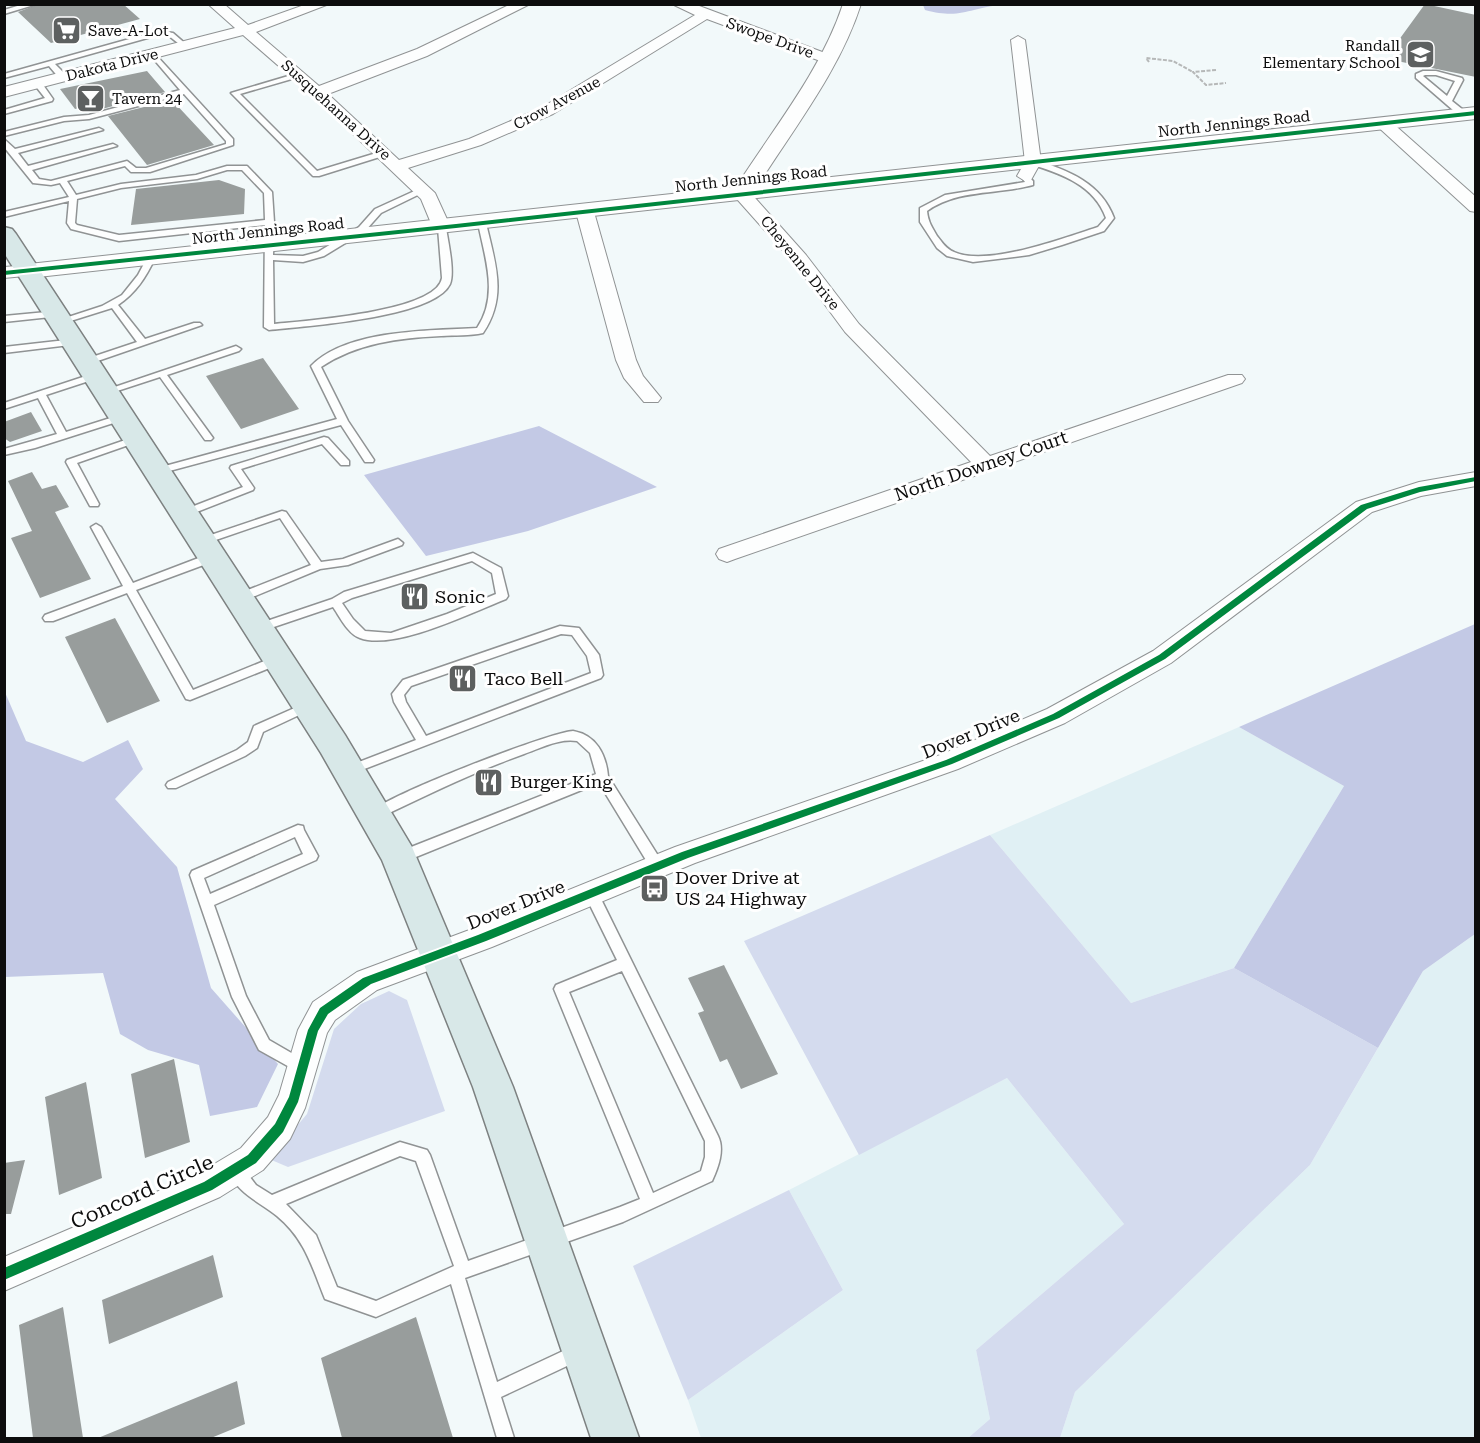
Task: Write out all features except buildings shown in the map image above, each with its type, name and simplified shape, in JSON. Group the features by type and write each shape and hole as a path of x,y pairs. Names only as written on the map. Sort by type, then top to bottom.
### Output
{"highway":[{"path":"4,234 17,272 80,351 350,770 399,857 440,952 493,1087 615,1438"}],"street":[{"name":"Susquehanna Drive","path":"215,4 317,92 429,197 442,228"},
{"name":"Dakota Drive","path":"4,93 246,30 322,4"},
{"path":"317,92 392,67 447,44 523,4"},
{"name":"Swope Drive","path":"679,4 828,59"},
{"path":"742,194 828,59 844,29 852,4"},
{"name":"Crow Avenue","path":"397,166 475,142 547,111 705,14"},
{"path":"1018,40 1029,169"},
{"name":"North Jennings Road","path":"17,272 151,258 270,251 346,238 742,194 1029,169 1383,123 1470,114"},
{"path":"1383,123 1476,207"},
{"name":"Cheyenne Drive","path":"742,194 800,259 852,328 985,464"},
{"path":"585,212 626,360 634,378 651,398"},
{"name":"North Downey Court","path":"727,554 1235,379"},
{"name":"Dover Drive","path":"440,952 482,938 657,866 949,762 1056,716 1162,657 1364,507 1394,496 1450,481 1476,479"},
{"name":"Concord Circle","path":"4,1274 208,1185 252,1159 279,1128 294,1098 313,1030 324,1011 367,981 440,952"}],"lane":[{"path":"4,12 34,4"},
{"path":"4,76 158,33 171,34 185,46"},
{"path":"88,117 134,170 147,170 220,150 229,145 230,141 153,55"},
{"path":"50,63 63,77"},
{"path":"1448,101 1459,80 1429,72 1419,76 1448,101 1470,114"},
{"path":"298,76 235,93 316,174 383,153"},
{"path":"38,84 57,109"},
{"path":"4,111 57,109 88,117 185,91"},
{"path":"4,134 57,109"},
{"path":"13,152 99,130"},
{"path":"4,141 36,181 46,183 127,163"},
{"path":"27,169 113,146"},
{"path":"4,215 121,186 196,177 227,168 244,168 268,192 269,327 395,310 426,301 440,293 446,282 442,228"},
{"path":"1029,169 1065,172 1102,200 1110,218 1101,229 1029,252 973,259 950,254 940,246 924,222 923,210 931,203 958,193 1019,187 1029,183 1029,169"},
{"path":"62,180 73,197 71,223 74,227 119,238 270,222"},
{"path":"346,238 362,229 378,211 421,190"},
{"path":"369,460 343,421 316,366 327,357 399,336 480,331 491,318 496,297 482,223"},
{"path":"4,406 41,394 80,351 113,304 130,294 151,258"},
{"path":"113,304 143,343"},
{"path":"4,319 80,351 162,374 236,349"},
{"path":"4,350 80,351 143,343 197,325"},
{"path":"162,374 208,438"},
{"path":"41,394 63,436"},
{"path":"158,471 343,421"},
{"path":"4,452 63,436 130,428"},
{"path":"94,504 71,462 130,428"},
{"path":"185,513 249,488 235,468 297,447 324,440 345,463"},
{"path":"49,618 130,588 282,514 318,566"},
{"path":"96,527 190,696 278,660"},
{"path":"239,598 318,566 344,562 398,543"},
{"path":"258,629 336,602 348,595 473,557 497,571 502,596 451,617 391,637 362,635 349,622 336,602"},
{"path":"350,770 423,742 597,675 593,655 575,631 560,630 406,683 398,694 400,702 423,742"},
{"path":"172,785 241,753 253,745 258,729 308,706"},
{"path":"375,814 491,761 556,738 574,735 587,741 602,764 602,777 657,866"},
{"path":"399,857 602,777"},
{"path":"206,902 311,856 298,830 197,875 206,902 239,997 264,1045 302,1067"},
{"path":"235,1169 251,1190 284,1211 310,1240 331,1293 376,1309 460,1271 624,1214 706,1176 713,1157 712,1141 591,893"},
{"path":"626,963 561,989 649,1202"},
{"path":"270,1203 400,1149 422,1155 460,1271 505,1438"},
{"path":"492,1393 585,1349"}],"path":[{"path":"1149,62 1147,58 1173,61 1193,72 1206,85 1226,83"},
{"path":"1193,72 1216,70"}],"shaded area":[{"path":"923,4 1064,5 1003,5 948,14 925,10"},
{"path":"539,426 657,487 528,531 426,556 364,475"},
{"path":"1475,624 1475,934 1423,971 1378,1048 1234,968 1344,786 1239,727"},
{"path":"4,690 26,741 83,762 128,740 143,769 115,799 177,867 211,988 278,1064 257,1107 210,1116 199,1065 148,1050 120,1034 103,973 5,977"},
{"path":"1239,727 1344,786 1234,968 1131,1003 990,835"},
{"path":"990,835 1131,1003 1234,968 1378,1048 1310,1165 1075,1392 1060,1438 968,1438 990,1419 976,1350 1124,1224 1007,1078 859,1155 744,941"},
{"path":"1475,934 1475,1438 1060,1438 1075,1392 1310,1165 1423,971"},
{"path":"389,991 407,1000 445,1111 288,1167 269,1159 307,1114 334,1029 361,1004"},
{"path":"1007,1078 1124,1224 976,1350 990,1419 968,1438 701,1438 688,1400 843,1290 789,1190"},
{"path":"789,1190 843,1290 688,1400 633,1266"}],"cycle path":[{"path":"4,273 456,226 1476,113"},
{"path":"4,1274 208,1186 252,1159 279,1128 294,1098 313,1030 324,1011 367,981 482,938 685,855 949,762 1056,716 1162,657 1364,507 1419,489 1476,479"}],"place":[{"name":"Save-A-Lot","path":"67,31"},
{"name":"Randall Elementary School","path":"1421,55"},
{"name":"Tavern 24","path":"91,99"},
{"name":"Sonic","path":"414,597"},
{"name":"Taco Bell","path":"463,679"},
{"name":"Burger King","path":"489,782"},
{"name":"Dover Drive at US 24 Highway","path":"654,888"}]}
